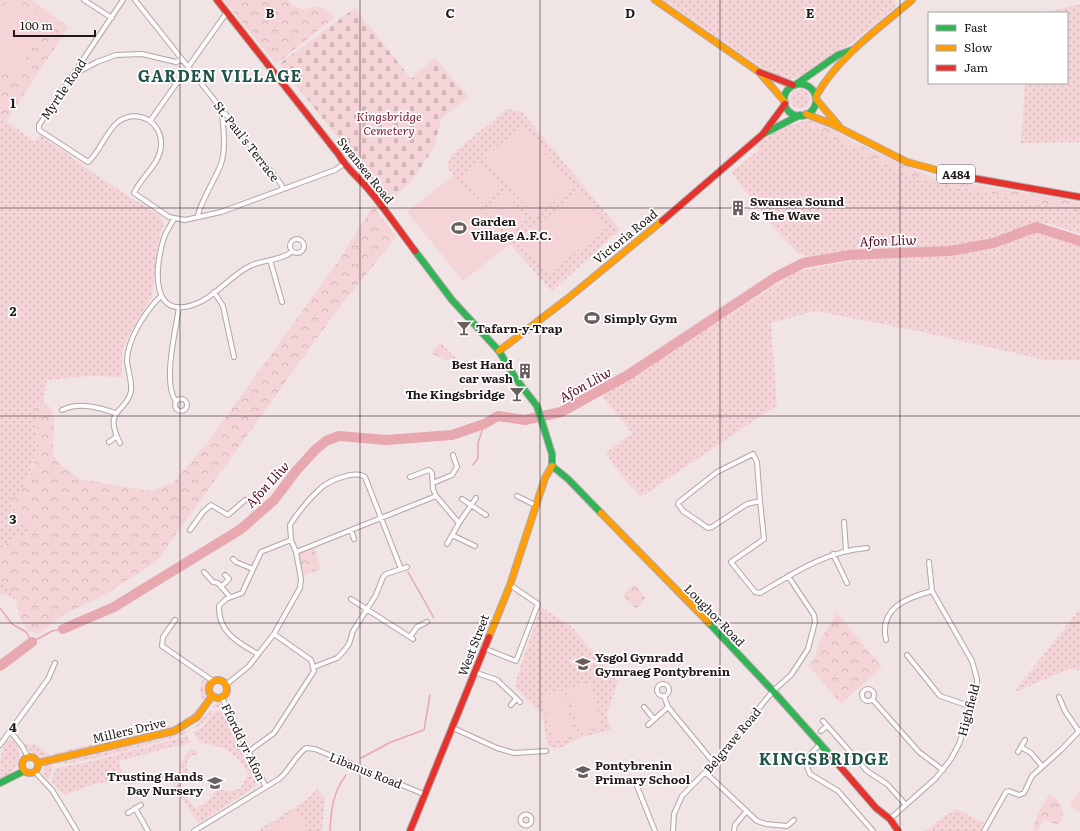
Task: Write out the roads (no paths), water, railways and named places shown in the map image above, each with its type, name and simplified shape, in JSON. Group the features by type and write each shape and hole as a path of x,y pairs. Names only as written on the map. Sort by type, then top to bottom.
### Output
{"main road":[{"name":"Swansea Road","path":"217,0 340,155 344,164 354,172 452,300 499,351 516,378 537,406 552,454 552,466"},
{"path":"655,0 759,72 794,85 808,86 816,97"},
{"path":"759,72 791,112 803,115 814,108 816,97 826,80 845,62 852,50 912,0"},
{"path":"785,103 787,91 794,85 838,55 852,50"},
{"name":"A484","path":"816,97 840,127"},
{"name":"Victoria Road","path":"499,351 550,312 681,204 762,134 768,125 780,113 785,103"},
{"name":"A484","path":"803,115 840,127 862,141 888,154 936,171 1080,197"},
{"name":"Victoria Road","path":"762,134 803,115"},
{"name":"West Street","path":"410,831 453,728 483,648 510,585 545,478 552,466"},
{"name":"Loughor Road","path":"552,466 568,479 690,603 773,691 876,808 890,819 898,831"},
{"path":"219,680 227,684 228,690 222,698 212,696 209,688 213,681 219,680"},
{"name":"Millers Drive","path":"38,763 174,731 193,722 200,716 212,696"},
{"path":"0,783 24,771 28,773 35,772 38,767 38,763 35,759 28,757 23,762 22,767 24,771"}],"street":[{"path":"84,0 112,18"},
{"name":"Myrtle Road","path":"123,0 38,128 88,162 110,130 120,121 136,116 150,121"},
{"name":"St. Paul's Terrace","path":"135,0 281,184 283,189"},
{"path":"227,12 187,66 150,121 160,132 161,148 159,155 134,193 163,215 174,219 198,217 222,212 335,170 344,164"},
{"path":"76,70 80,71 97,62 116,55 142,54 176,62 182,60"},
{"path":"198,217 198,210 214,182 222,162 224,146 223,111"},
{"path":"174,219 163,241 158,284 161,296 167,303 179,308 198,303 250,266 288,255 292,251"},
{"path":"270,260 282,302"},
{"path":"214,292 223,306 234,357"},
{"path":"120,443 116,437 114,423 115,413 126,401 131,392 128,350 145,313 161,296"},
{"path":"176,401 170,390 170,374 179,308"},
{"path":"233,350 239,348"},
{"path":"62,410 67,405 86,406 115,413"},
{"path":"109,442 116,437"},
{"path":"760,500 747,504 712,527 708,528 683,510 678,504 717,472 753,454 757,462 764,539 731,562 755,592 760,593 788,576 832,554 846,550 867,548"},
{"path":"433,483 452,475 457,467 453,455"},
{"path":"410,477 429,470 433,476 436,496 459,523"},
{"path":"227,684 244,671 274,634 300,588 301,579 296,552 291,540 290,525 318,492 329,483 357,474 365,478 401,569"},
{"path":"296,552 382,519 436,496"},
{"path":"517,496 537,506"},
{"path":"447,544 476,498"},
{"path":"462,499 486,514"},
{"path":"190,530 203,512 211,505 228,515 245,500"},
{"path":"844,522 846,550"},
{"path":"351,530 354,538"},
{"path":"452,535 475,546"},
{"path":"258,654 230,636 224,629 219,615 219,606 230,597 242,593 261,552 291,540"},
{"path":"832,554 847,583"},
{"path":"233,559 236,562 253,569"},
{"name":"Highfield","path":"890,819 943,770 959,744 977,690 977,679 972,661 932,591 929,562"},
{"path":"314,667 338,658 349,644 353,631 376,595 383,577 386,574 407,567"},
{"path":"204,572 213,582 218,583 230,597"},
{"path":"221,587 229,579 225,575"},
{"name":"Belgrave Road","path":"673,831 674,814 682,796 714,763 773,691 791,675 808,649 815,622 814,615 788,576"},
{"path":"483,648 516,661 538,604 510,585"},
{"path":"886,640 884,624 890,612 914,596 932,591"},
{"path":"351,599 412,638 417,627 427,622"},
{"path":"175,620 163,637 162,646 213,681"},
{"path":"248,752 274,733 312,674 314,667 311,660 274,634"},
{"path":"907,655 940,696 972,707"},
{"path":"0,745 48,679 55,663"},
{"path":"474,672 497,680 518,701 512,705"},
{"path":"664,696 668,707 714,763"},
{"path":"984,831 1006,792 1009,791 1019,795 1024,793 1032,776 1062,749 1079,730 1065,711 1059,697"},
{"name":"Ffordd yr Afon","path":"222,698 266,787"},
{"path":"872,699 919,752 943,770"},
{"path":"648,725 668,707"},
{"path":"644,708 654,719"},
{"path":"823,721 867,771 887,784 906,805"},
{"path":"821,731 827,726"},
{"path":"453,728 497,748 514,753 546,751"},
{"path":"10,731 22,746 28,757"},
{"path":"1018,752 1025,740"},
{"path":"820,744 807,758 807,770 810,774 828,785 846,799 873,831"},
{"path":"1021,747 1030,753 1042,766"},
{"name":"Libanus Road","path":"266,787 287,772 298,754 306,748 315,749 426,794"},
{"path":"35,772 52,790 77,831"},
{"path":"706,772 757,821 766,824 787,826 794,820"},
{"path":"635,781 655,831"},
{"path":"194,831 266,787"},
{"path":"128,813 141,805"},
{"path":"135,808 148,831"},
{"path":"734,831 735,825 746,812"},
{"path":"528,826 529,831"},
{"path":"787,826 788,831"}],"waterway":[{"name":"Afon Lliw","path":"63,629 114,607 241,529 274,500 296,471 315,450 326,441 339,436 386,440 452,435 484,424 498,416 525,420 561,412 628,375 776,277 803,263 850,255 950,251 994,243 1036,227 1080,241"},
{"path":"473,465 478,458 478,443 484,424"},
{"path":"408,572 434,618"},
{"path":"0,608 12,624 26,632 32,642 52,631 63,629"},
{"name":"Afon Lliw","path":"0,666 32,642"},
{"path":"361,758 391,742 424,730 430,695"},
{"path":"330,831 335,795 346,775"}],"place":[{"name":"Swansea Sound & The Wave","path":"738,208"},
{"name":"Garden Village A.F.C.","path":"459,228"},
{"name":"Simply Gym","path":"592,318"},
{"name":"Tafarn-y-Trap","path":"464,328"},
{"name":"Best Hand car wash","path":"525,371"},
{"name":"The Kingsbridge","path":"517,394"},
{"name":"Ysgol Gynradd Gymraeg Pontybrenin","path":"583,664"},
{"name":"Pontybrenin Primary School","path":"583,772"},
{"name":"Trusting Hands Day Nursery","path":"215,783"}],"district":[{"name":"GARDEN VILLAGE","path":"220,75"},
{"name":"KINGSBRIDGE","path":"824,758"}],"park label":[{"name":"Kingsbridge Cemetery","path":"389,123"}]}
